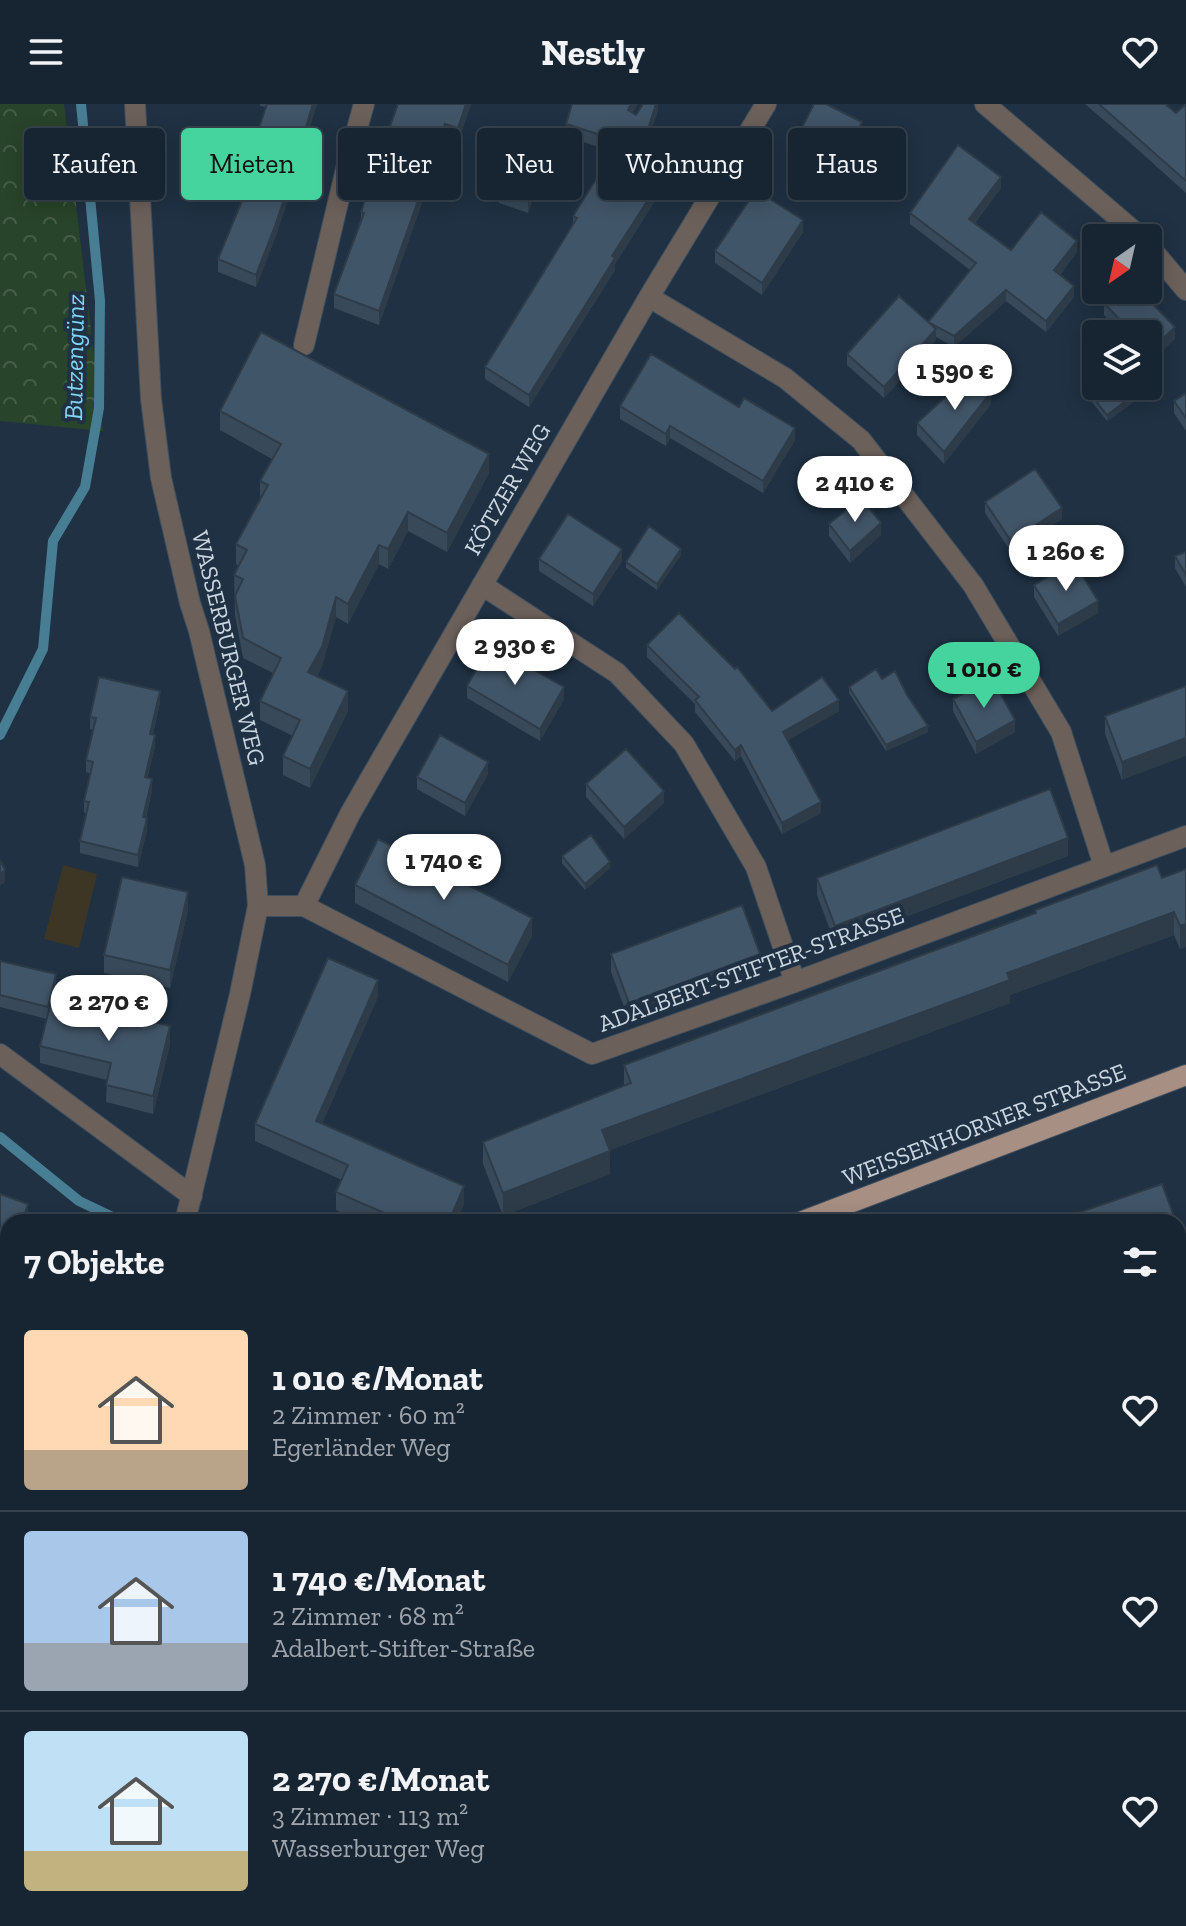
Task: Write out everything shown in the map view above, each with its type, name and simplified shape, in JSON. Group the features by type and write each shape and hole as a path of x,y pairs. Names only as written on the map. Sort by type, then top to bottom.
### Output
{"main road":[{"name":"WEISSENHORNER STRASSE","path":"821,1214 1186,1075"}],"street":[{"name":"WASSERBURGER WEG","path":"135,104 147,355 161,478 255,865 258,906 188,1214"},
{"path":"304,345 364,104"},
{"name":"KÖTZER WEG","path":"304,906 350,814 649,297 766,104"},
{"path":"985,104 1126,224"},
{"path":"1162,262 1186,290"},
{"path":"649,297 785,378 861,440 973,585 1061,732 1104,866"},
{"path":"482,585 617,673 684,744 756,867 795,982"},
{"name":"ADALBERT-STIFTER-STRASSE","path":"304,906 592,1054 1186,836"},
{"path":"258,906 304,906"},
{"path":"0,1054 192,1196"}],"shaded area":[{"path":"63,865 97,874 79,948 44,939"}],"green space":[{"path":"0,104 64,104 67,128 24,128 24,200 75,200 103,431 0,421"}],"building":[{"path":"267,104 313,104 306,128 259,128"},
{"path":"398,104 466,104 458,128 445,124 444,128 389,128"},
{"path":"572,104 631,104 628,110 636,115 643,104 656,104 648,128 598,128 598,134 566,124"},
{"path":"814,104 826,104 862,122 859,128 802,128"},
{"path":"1099,104 1165,104 1176,113 1186,104 1186,181"},
{"path":"958,145 1001,177 969,219 1011,250 1041,212 1077,241 1054,270 1074,286 1046,321 1006,290 954,336 928,322 976,263 910,213"},
{"path":"598,176 598,200 648,200 529,395 485,367 577,218 573,216"},
{"path":"242,200 284,200 256,275 218,259"},
{"path":"365,200 418,200 379,311 334,294 364,213 361,212"},
{"path":"749,200 772,200 803,220 762,283 715,251"},
{"path":"899,296 936,329 884,387 847,354"},
{"path":"1105,304 1153,304 1175,327 1162,340 1162,320 1119,319"},
{"path":"261,332 489,454 447,533 408,512 388,549 379,545 348,604 336,597 322,647 308,672 348,691 310,769 283,756 300,720 260,701 281,658 243,638 235,596 243,579 234,575 247,550 236,544 268,485 260,481 281,444 220,411"},
{"path":"651,354 739,407 744,398 795,428 763,481 670,426 666,434 620,406"},
{"path":"973,372 991,392 944,452 917,423"},
{"path":"1186,393 1186,418 1174,401"},
{"path":"1095,400 1127,400 1107,415"},
{"path":"1035,469 1062,508 1011,541 985,502"},
{"path":"861,498 881,523 850,551 829,524"},
{"path":"568,514 622,549 593,594 539,559"},
{"path":"649,526 681,549 657,584 626,562"},
{"path":"1186,552 1186,575 1175,556"},
{"path":"1074,562 1098,601 1058,624 1034,585"},
{"path":"679,613 735,669 737,667 772,711 822,677 839,700 783,732 821,802 782,823 741,745 735,750 695,700 699,697 647,645"},
{"path":"490,645 564,687 540,729 467,686"},
{"path":"876,669 882,679 895,671 928,726 886,745 849,687"},
{"path":"99,677 160,691 150,734 155,735 145,777 152,779 138,855 80,841 89,802 84,801 93,762 86,760 96,718 90,717"},
{"path":"992,678 1015,720 976,742 953,699"},
{"path":"1186,686 1186,738 1122,762 1105,716"},
{"path":"440,735 488,762 465,803 417,777"},
{"path":"626,749 664,791 624,827 586,784"},
{"path":"1050,789 1068,838 835,926 817,878"},
{"path":"591,835 610,862 585,884 562,856"},
{"path":"378,839 532,918 508,965 355,885"},
{"path":"1157,865 1162,878 1186,869 1186,924 1180,926 1174,912 1007,973 1010,980 602,1130 610,1151 503,1193 483,1142 631,1083 624,1065 1036,913 1035,910"},
{"path":"122,877 188,892 170,970 104,955"},
{"path":"742,905 760,954 629,1003 611,954"},
{"path":"328,958 378,980 316,1121 464,1186 452,1214 387,1214 336,1192 348,1165 255,1124"},
{"path":"0,961 56,974 48,1007 0,995"},
{"path":"52,998 170,1026 153,1096 106,1085 111,1063 40,1046"},
{"path":"1162,1184 1173,1214 1075,1214"},
{"path":"0,1194 28,1204 25,1214 0,1214"}],"waterway":[{"name":"Butzengünz","path":"0,735 43,649 53,541 85,487 99,408 100,301 81,104"},
{"path":"0,1137 79,1201 106,1214"}]}
